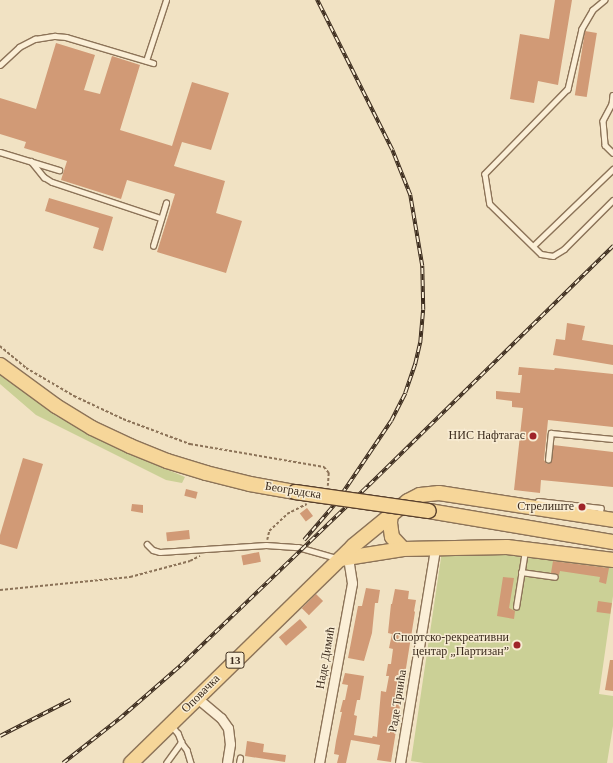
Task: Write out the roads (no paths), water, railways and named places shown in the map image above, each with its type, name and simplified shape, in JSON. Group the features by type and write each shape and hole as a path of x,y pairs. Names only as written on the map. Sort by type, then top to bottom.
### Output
{"main road":[{"name":"Београдска","path":"0,365 56,406 92,428 167,461 206,473 250,484 295,492 429,511 613,542"},
{"name":"13","path":"344,558 391,513 408,501 420,495 439,493 606,519"},
{"path":"391,513 390,523 392,537 403,549"},
{"path":"344,558 403,549 507,547 613,560"},
{"name":"Оповачка","path":"131,763 344,558"}],"street":[{"name":"Раде Трнића","path":"400,763 434,549"},
{"name":"Наде Димић","path":"321,762 352,583 344,558"},
{"path":"197,698 221,718 228,728 230,744 227,763"}],"lane":[{"path":"146,61 166,0"},
{"path":"605,0 593,10 582,29 568,89 485,174 490,204 541,254 553,256 564,249 613,200"},
{"path":"0,65 19,47 35,40 55,36 66,37 153,63"},
{"path":"613,95 612,104 603,121 604,145 613,153"},
{"path":"0,152 59,170"},
{"path":"31,161 44,177 52,182 161,218"},
{"path":"533,246 613,169"},
{"path":"153,246 166,203"},
{"path":"548,460 551,433 613,439"},
{"path":"538,500 601,508 606,519"},
{"path":"147,544 153,550 160,552 266,545 304,548 344,558"},
{"path":"516,607 525,549"},
{"path":"521,572 555,577"},
{"path":"170,725 178,734 187,750 190,763"},
{"path":"166,763 182,742"}],"railway":[{"path":"304,540 335,504 391,421 405,393 415,364 420,343 423,310 422,266 410,195 392,150 317,0"},
{"path":"63,763 119,719 180,666 369,485 613,246"},
{"path":"0,736 70,700"}],"place":[{"name":"НИС Нафтагас","path":"533,436"},
{"name":"Стрелиште","path":"582,507"},
{"name":"Спортско-рекреативни центар „Партизан”","path":"517,645"}]}
